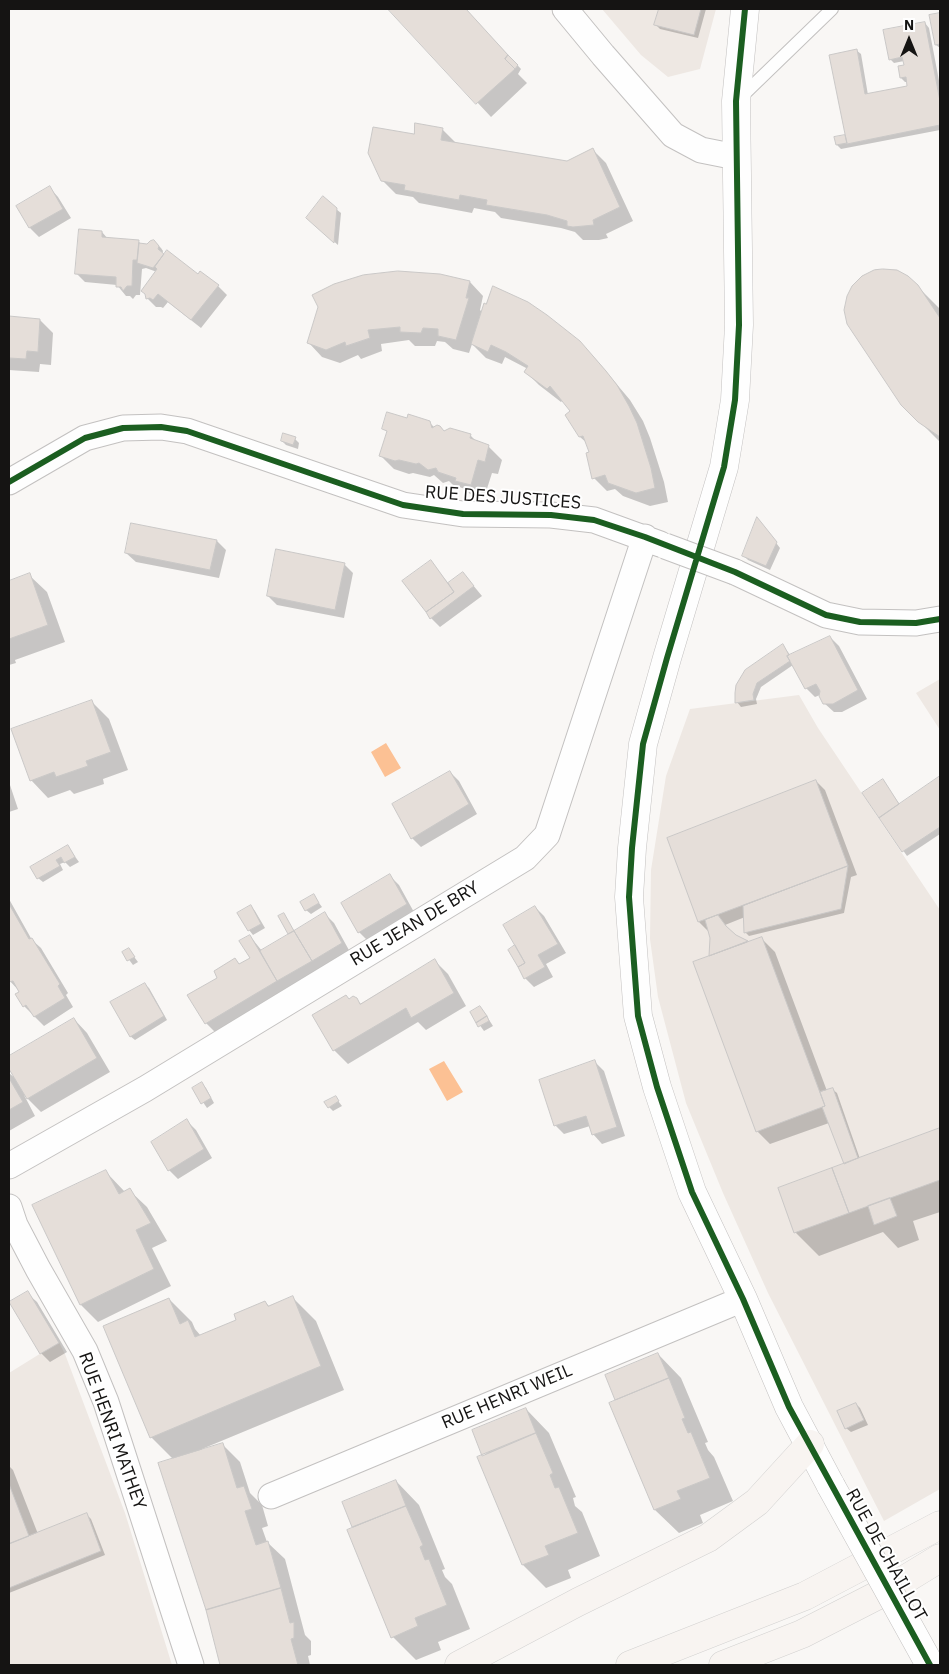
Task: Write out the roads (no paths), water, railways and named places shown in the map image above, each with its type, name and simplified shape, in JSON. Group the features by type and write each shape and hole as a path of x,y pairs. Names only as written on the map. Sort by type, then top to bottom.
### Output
{"main road":[{"path":"459,1665 578,1602 708,1538 757,1502 810,1444"},
{"path":"630,1665 806,1596 940,1525"},
{"path":"723,1665 802,1634 886,1591 940,1558"},
{"path":"886,1591 940,1569"}],"street":[{"path":"565,9 602,55 673,135 701,150 736,157"},
{"name":"RUE DE CHAILLOT","path":"744,9 736,101 739,325 735,400 724,467 643,744 632,848 630,897 638,1016 657,1087 692,1192 744,1299 789,1407 930,1665"},
{"name":"RUE DES JUSTICES","path":"9,482 85,438 123,428 160,426 187,432 403,505 463,514 551,515 594,520 735,572 826,615 860,622 916,623 940,619"},
{"name":"RUE JEAN DE BRY","path":"9,1166 145,1089 525,858 547,835 655,542"},
{"name":"RUE HENRI MATHEY","path":"9,1207 15,1225 38,1269 85,1350 106,1402 191,1665"},
{"name":"RUE HENRI WEIL","path":"271,1496 744,1299"}],"lane":[{"path":"736,101 832,9"}]}
